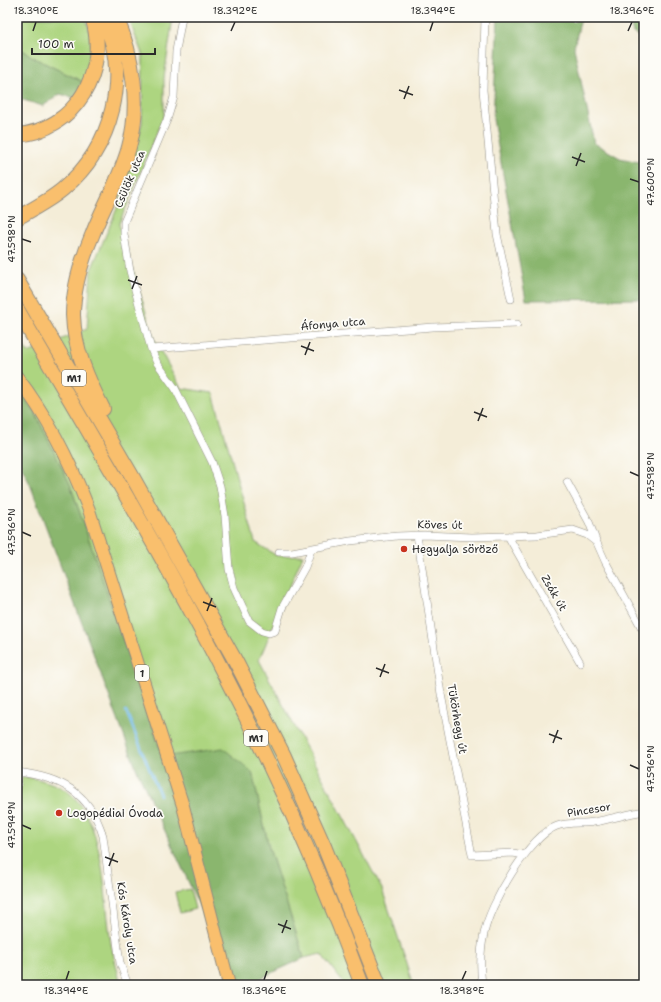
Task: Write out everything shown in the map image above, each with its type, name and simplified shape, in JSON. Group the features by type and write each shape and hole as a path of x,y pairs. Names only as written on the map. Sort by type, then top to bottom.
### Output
{"highway":[{"path":"17,135 37,131 65,117 74,109 84,94 92,77 96,58 97,38 92,17"},
{"path":"17,218 53,196 71,182 90,160 105,134 113,108 116,70 112,44 103,17"},
{"path":"116,17 129,57 132,73 135,108 133,128 124,162 83,259 76,287 73,314 74,328 82,361 92,388 120,442 132,476"},
{"name":"M1","path":"17,280 132,476 236,662 284,756 324,846 379,985"},
{"name":"M1","path":"17,309 128,501 221,667 280,785 311,854 362,985"}],"main road":[{"name":"1","path":"17,377 35,402 56,438 78,482 89,510 183,806 230,985"}],"street":[{"name":"Csülök utca","path":"182,17 176,51 174,98 167,120 124,222 130,271 157,363 175,388 212,462 220,486 225,516 229,569 234,588 249,621 256,628 269,633 274,631 282,608 305,566 311,550"},
{"path":"485,17 483,90 497,234 511,299"},
{"name":"Áfonya utca","path":"152,349 433,327 517,324"},
{"path":"567,482 589,522 605,561 644,632"},
{"name":"Köves út","path":"279,552 311,550 350,541 417,535 472,537 508,536 537,535 573,530 587,535 597,543"},
{"name":"Tükörhegy út","path":"417,535 441,694 472,855 513,853 524,855"},
{"name":"Zsák út","path":"508,536 580,662"},
{"path":"17,789 18,772"},
{"name":"Kós Károly utca","path":"18,772 49,777 63,784 84,801 93,811 99,822 103,836 120,963 128,985"},
{"name":"Pincesor","path":"482,985 480,963 484,934 490,909 524,855 537,841 557,826 594,822 644,811"}],"green space":[{"path":"17,17 85,17 91,42 88,66 83,82 34,58 17,46"},
{"path":"128,17 173,17 164,78 164,115 119,224 154,339 181,388 213,393 255,542 277,556 303,555 259,660 382,889 414,985 345,985 321,954 304,958 269,848 252,772 163,757 70,484 35,413 17,387 17,335 28,353 87,329 91,270 118,206 142,123 143,56"},
{"path":"498,17 581,17 574,48 594,143 620,158 644,163 644,299 526,300 493,119"},
{"path":"628,17 644,17 644,38 633,33"},
{"path":"17,46 34,58 83,82 75,98 60,94 43,106 17,98"},
{"path":"17,387 35,413 70,484 163,757 223,748 252,772 269,848 304,958 261,978 260,985 236,985 136,768 30,484 17,457"},
{"path":"17,776 32,778 61,787 73,796 84,810 92,827 98,846 105,886 111,944 121,985 17,985"},
{"path":"190,889 195,909 180,913 175,892"}],"waterway":[{"path":"126,711 160,795"}],"place":[{"name":"Hegyalja söröző","path":"404,549"},
{"name":"Logopédiai Óvoda","path":"59,813"}]}
